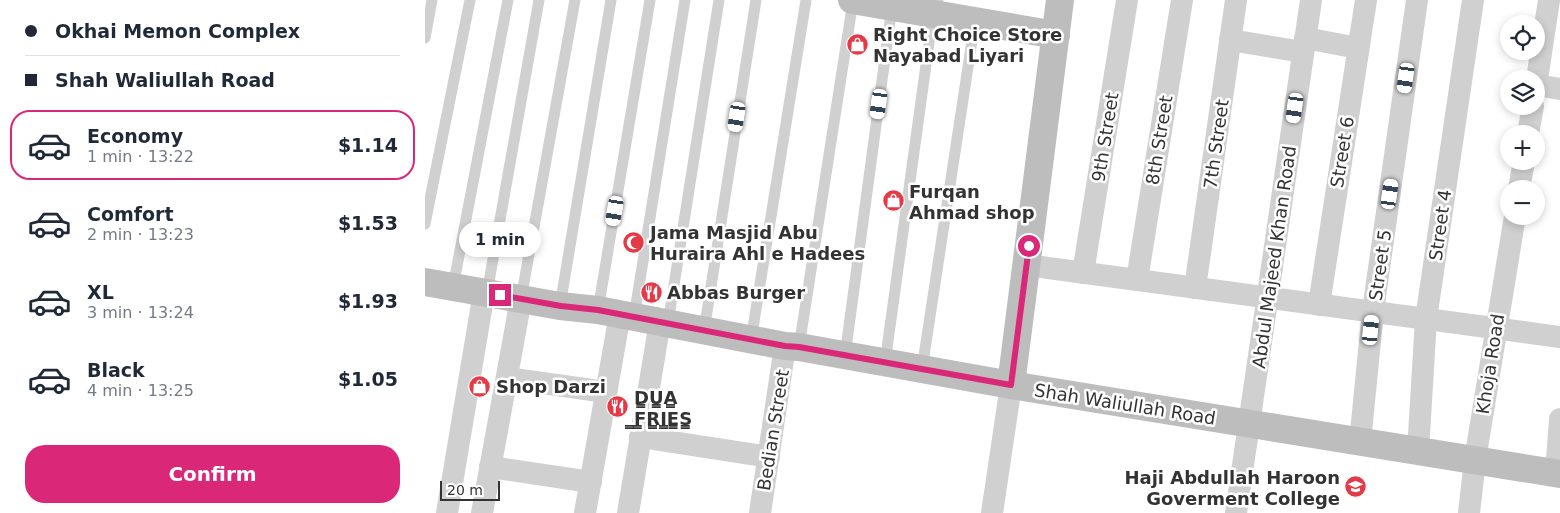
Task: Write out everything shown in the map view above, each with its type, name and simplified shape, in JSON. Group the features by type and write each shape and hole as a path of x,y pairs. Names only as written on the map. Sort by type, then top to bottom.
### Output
{"street":[{"path":"852,0 936,7 975,21 1056,35"},
{"path":"992,513 1027,266 1060,0"},
{"name":"9th Street","path":"1083,273 1127,0"},
{"name":"8th Street","path":"1137,280 1182,0"},
{"name":"7th Street","path":"1195,288 1236,0"},
{"name":"Abdul Majeed Khan Road","path":"1236,513 1311,0"},
{"name":"Street 6","path":"1319,305 1366,0"},
{"name":"Street 5","path":"1360,442 1373,311 1417,0"},
{"name":"Street 4","path":"1418,451 1426,318 1473,0"},
{"path":"1538,70 1549,0"},
{"path":"1230,40 1358,48"},
{"path":"1545,86 1560,89"},
{"name":"Khoja Road","path":"1469,513 1475,460 1513,225"},
{"path":"1027,266 1560,336"},
{"name":"Shah Waliullah Road","path":"425,282 636,317 751,340 1011,385 1558,474"},
{"path":"447,513 486,292"},
{"path":"482,513 521,299"},
{"path":"585,513 606,392 636,317"},
{"path":"627,513 640,437 636,317"},
{"name":"Bedian Street","path":"760,513 769,457 792,347"},
{"path":"507,378 606,392"},
{"path":"1558,474 1560,419"},
{"path":"640,437 769,457"},
{"path":"490,467 591,482"}],"lane":[{"path":"425,38 433,0"},
{"path":"425,224 470,0"},
{"path":"453,287 508,0"},
{"path":"486,292 539,0"},
{"path":"521,299 575,0"},
{"path":"561,306 611,0"},
{"path":"636,317 650,0"},
{"path":"636,317 685,0"},
{"path":"636,317 719,0"},
{"path":"704,330 756,0"},
{"path":"751,340 806,0"},
{"path":"792,347 852,0"},
{"path":"845,356 892,4"},
{"path":"885,363 936,7"},
{"path":"923,370 975,21"}],"place":[{"name":"Right Choice Store Nayabad Liyari","path":"857,44"},
{"name":"Furqan Ahmad shop","path":"893,201"},
{"name":"Jama Masjid Abu Huraira Ahl e Hadees","path":"634,242"},
{"name":"Abbas Burger","path":"651,292"},
{"name":"Shop Darzi","path":"480,386"},
{"name":"D̳U̳A̳ ̳F̳R̳I̳E̳S̳","path":"618,407"},
{"name":"Haji Abdullah Haroon Goverment College","path":"1356,487"}],"route":[{"path":"500,295 561,306 598,310 785,346 1011,385 1029,246"}]}
